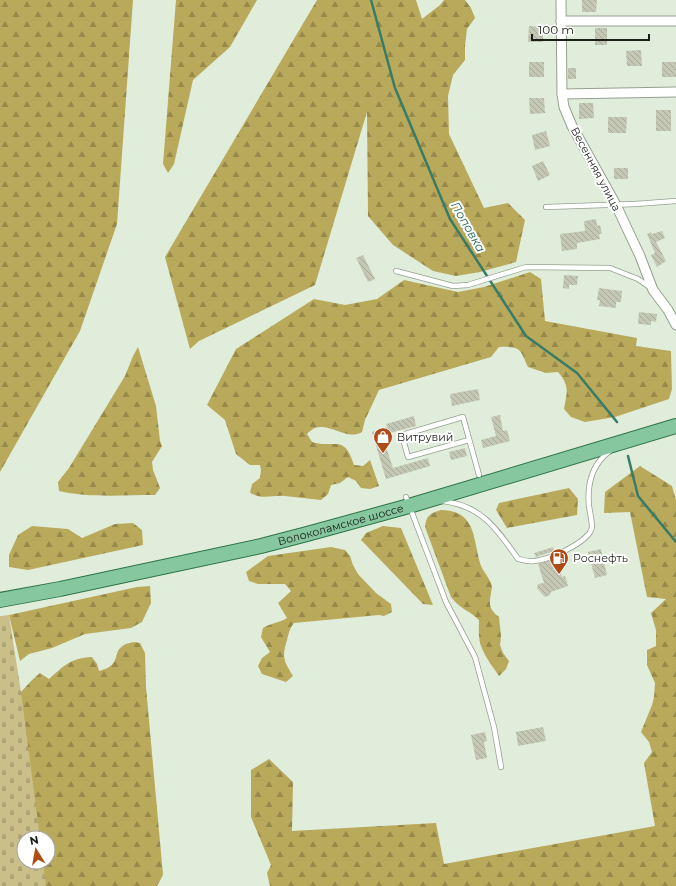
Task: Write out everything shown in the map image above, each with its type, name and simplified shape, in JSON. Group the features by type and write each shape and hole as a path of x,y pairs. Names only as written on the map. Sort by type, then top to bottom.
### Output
{"main road":[{"name":"Волоколамское шоссе","path":"0,600 60,589 261,546 408,501 479,475 676,417"},
{"name":"Волоколамское шоссе","path":"0,591 57,581 258,538 408,501 429,500 676,426"}],"street":[{"name":"Весенняя улица","path":"561,0 562,94 564,107 572,126 616,205 640,256 653,290 668,310 676,325"},
{"path":"561,21 676,21"},
{"path":"562,94 676,92"}],"lane":[{"path":"546,207 616,205 676,201"},
{"path":"396,271 453,286 468,285 526,267 610,268 638,279 653,290"},
{"path":"469,440 408,457 402,435 463,417 479,475"},
{"path":"429,500 456,503 475,511 490,522 518,559 534,562 560,554 586,538 592,528 588,494 590,480 596,468 607,454 623,442"},
{"path":"408,501 446,602 475,657 494,727 501,767"}],"green space":[{"path":"0,0 133,0 117,224 80,331 0,472"},
{"path":"176,0 257,0 230,47 193,80 174,164 168,173 163,164"},
{"path":"317,0 416,0 422,19 444,0 465,0 471,8 475,18 467,29 465,60 453,75 448,96 449,134 484,208 508,203 525,220 516,262 480,272 456,276 433,271 393,245 368,216 367,112 315,285 199,341 190,349 165,257"},
{"path":"530,272 541,279 545,321 637,338 636,346 671,351 672,389 669,399 615,417 585,422 571,417 564,409 567,389 558,372 546,373 528,367 519,350 512,347 499,347 491,357 379,390 365,420 362,432 350,434 321,427 314,428 307,434 312,442 320,444 338,444 342,446 350,455 354,465 363,466 370,460 379,486 370,489 361,488 356,481 348,477 340,483 331,485 328,494 321,500 285,496 264,497 250,493 252,484 260,478 260,465 250,465 236,454 225,420 207,405 236,349 314,299 345,305 377,299 404,280 458,292 484,287"},
{"path":"138,347 156,406 160,441 162,446 152,462 153,470 160,488 155,495 82,495 59,491 58,482 69,468 125,376"},
{"path":"640,466 672,486 676,500 676,886 270,886 267,873 271,865 251,817 251,770 269,759 293,782 292,831 436,823 444,864 655,826 644,763 652,752 649,742 641,732 654,697 655,683 647,665 647,650 656,646 656,630 651,613 666,599 647,597 630,512 604,513 605,492"},
{"path":"569,488 578,499 577,515 507,528 496,510 499,503"},
{"path":"441,510 453,512 462,516 468,522 475,538 482,568 489,579 492,588 490,606 493,612 499,617 501,636 500,645 503,653 509,661 506,669 499,676 481,646 479,636 479,620 458,605 451,597 425,527 426,520 429,516 434,512"},
{"path":"133,523 142,530 143,545 28,570 9,567 9,555 18,535 32,526 68,529 82,538 115,524"},
{"path":"383,526 401,528 433,605 423,604 361,540 366,533"},
{"path":"331,547 345,550 350,556 358,574 376,593 391,604 392,612 384,616 379,615 294,623 289,631 284,655 285,662 293,676 286,682 262,674 258,666 262,658 270,652 261,637 263,628 287,618 278,603 291,591 285,584 258,584 249,581 246,572 268,556"},
{"path":"150,586 151,603 142,622 131,628 85,634 52,648 29,654 20,661 9,615 137,587"},
{"path":"9,615 21,692 39,830 16,830 16,870 44,870 46,886 0,886 0,616"},
{"path":"134,642 140,643 145,653 146,687 163,875 157,886 0,886 15,687 21,692 40,673 49,679 59,670 78,659 92,657 97,664 99,671 114,662 118,651 125,644"}],"building":[{"path":"582,0 597,0 596,12 582,12"},
{"path":"529,26 543,27 543,42 528,42"},
{"path":"595,28 607,28 607,45 595,45"},
{"path":"641,50 642,66 627,66 626,51"},
{"path":"529,62 544,62 544,77 529,77"},
{"path":"662,62 676,62 676,77 662,77"},
{"path":"568,68 576,68 576,79 568,79"},
{"path":"529,98 544,98 545,113 530,114"},
{"path":"579,103 593,103 594,118 579,119"},
{"path":"656,110 671,110 671,131 656,131"},
{"path":"608,117 627,117 626,133 608,133"},
{"path":"546,131 550,146 535,150 532,135"},
{"path":"543,161 550,175 538,181 532,166"},
{"path":"614,168 628,168 628,179 614,179"},
{"path":"596,219 597,226 600,225 602,234 599,234 600,239 577,243 577,249 562,251 560,234 585,231 584,221"},
{"path":"662,231 665,238 656,242 666,261 657,267 651,255 655,253 647,234"},
{"path":"363,255 375,279 368,282 356,258"},
{"path":"564,275 578,276 577,285 569,285 569,289 563,288"},
{"path":"599,288 622,291 621,302 616,302 616,308 599,306 600,300 597,300"},
{"path":"639,312 657,314 656,322 651,321 651,325 638,324"},
{"path":"478,389 480,400 452,406 450,394"},
{"path":"500,415 503,431 507,430 510,441 483,448 481,440 496,436 491,417"},
{"path":"414,416 416,426 382,435 393,468 428,458 430,466 386,479 372,432 387,427 386,424"},
{"path":"465,448 467,456 451,460 449,452"},
{"path":"553,547 554,551 536,557 534,553"},
{"path":"601,549 607,575 595,578 588,552"},
{"path":"557,558 562,577 565,576 568,586 551,592 550,595 545,597 537,588 538,584 544,583 538,564"},
{"path":"543,727 546,741 518,746 516,732"},
{"path":"485,732 487,741 484,742 487,758 476,760 471,735"}],"waterway":[{"name":"Поповка","path":"371,0 395,88 450,219 526,336 577,373 617,422"},
{"name":"Поповка","path":"628,456 638,496 676,542"}],"place":[{"name":"Витрувий","path":"383,454"},
{"name":"Роснефть","path":"559,575"}]}
